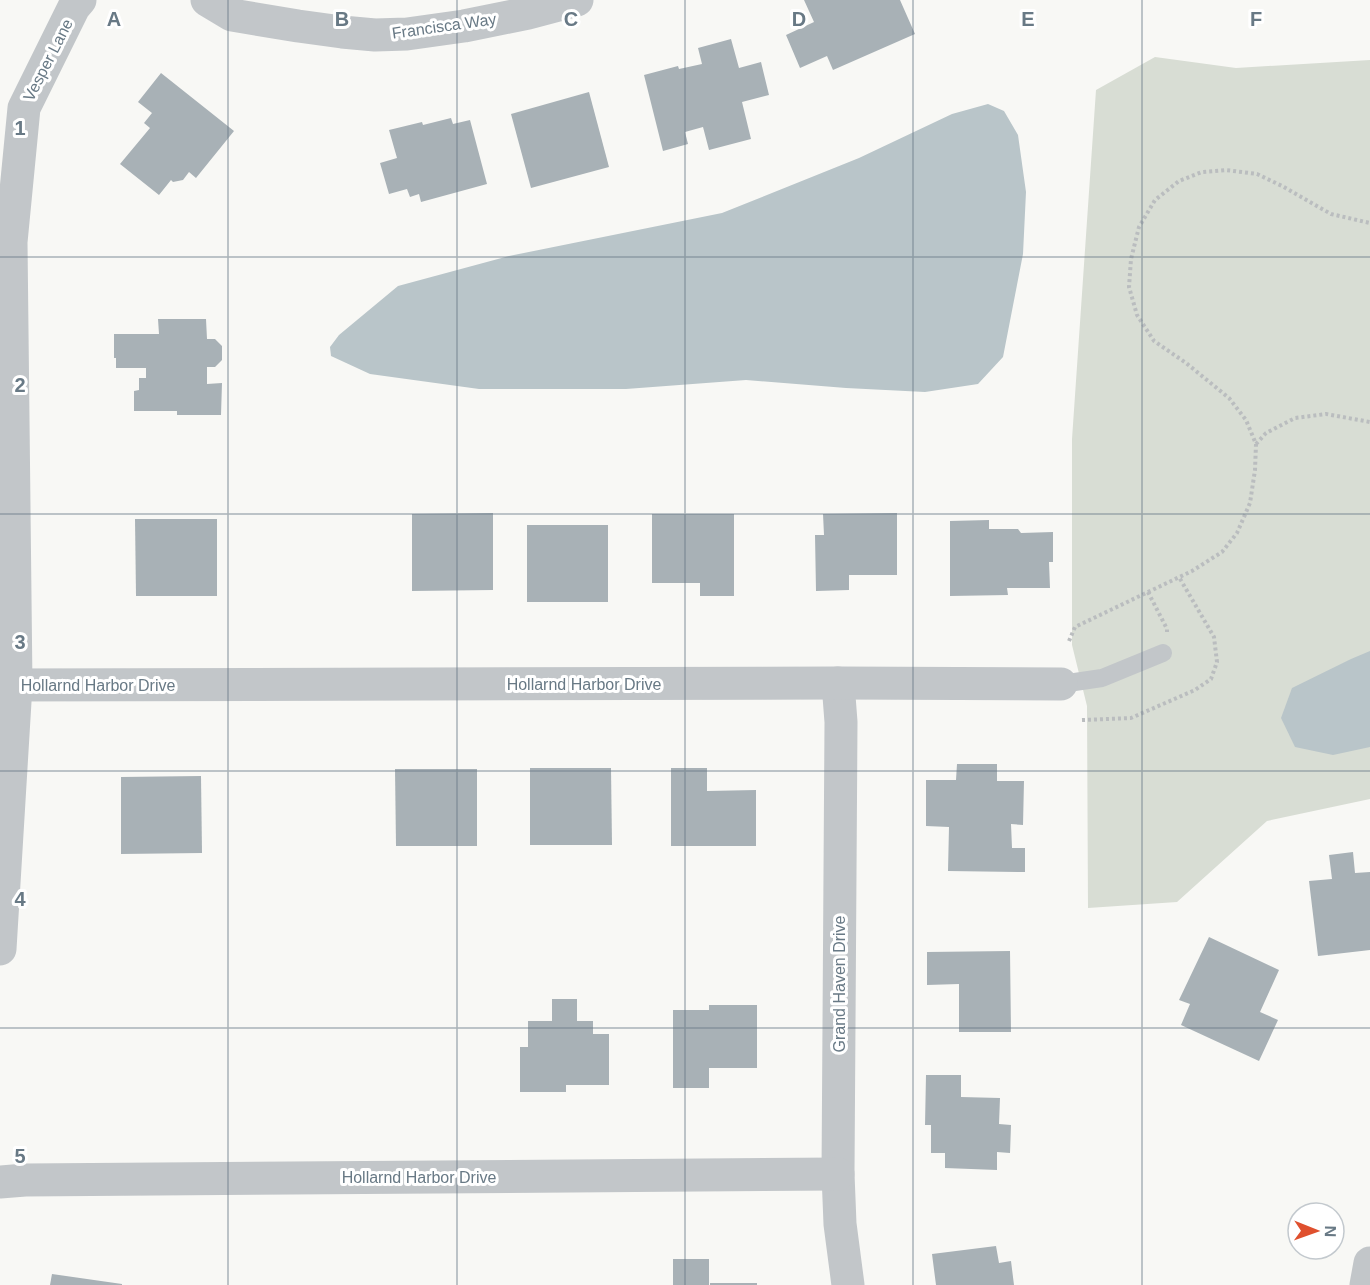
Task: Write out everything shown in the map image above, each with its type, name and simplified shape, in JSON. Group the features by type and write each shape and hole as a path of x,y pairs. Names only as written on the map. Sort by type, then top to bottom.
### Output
{"street":[{"name":"Vesper Lane","path":"0,949 8,685 6,242 24,108 74,7 80,0"},
{"name":"Francisca Way","path":"207,0 232,15 375,35 406,34 464,26 577,0"},
{"name":"Grand Haven Drive","path":"838,683 841,722 838,1174 840,1224 848,1285"},
{"name":"Hollarnd Harbor Drive","path":"8,685 1061,684"},
{"name":"Hollarnd Harbor Drive","path":"0,1182 838,1174"},
{"path":"1366,1285 1370,1263"}],"lane":[{"name":"Hollarnd Harbor Drive","path":"1061,684 1102,678 1163,653"}],"path":[{"path":"1069,641 1075,627 1192,571 1222,552 1237,533 1250,503 1256,444 1246,420 1229,398 1186,363 1154,341 1137,315 1129,287 1131,259 1138,227 1155,200 1179,181 1202,172 1226,170 1257,174 1331,214 1370,223"},
{"path":"1256,444 1266,433 1294,418 1326,414 1370,422"},
{"path":"1148,592 1167,629 1163,653"}],"shaded area":[{"path":"1155,57 1236,68 1370,60 1370,799 1267,821 1177,902 1088,908 1087,706 1072,645 1072,439 1096,90"},
{"path":"988,104 1004,111 1018,135 1026,192 1023,254 1003,357 978,384 925,392 746,380 626,389 479,389 370,374 331,356 330,347 339,335 398,286 509,256 722,213 859,158 952,114"},
{"path":"1370,651 1370,747 1333,755 1295,747 1281,718 1292,688"}],"building":[{"path":"804,0 900,0 915,34 833,70 827,56 800,68 786,35 814,22"},
{"path":"731,39 739,68 761,62 769,95 742,102 751,139 709,150 703,127 685,132 688,144 663,151 644,75 678,66 679,69 702,64 698,48"},
{"path":"161,73 234,131 196,178 189,172 183,180 173,182 171,180 159,195 120,164 150,128 144,123 152,113 138,102"},
{"path":"589,92 609,167 531,188 511,114"},
{"path":"451,118 453,124 470,120 487,184 421,202 419,194 410,197 407,189 389,194 380,163 397,158 389,130"},
{"path":"158,319 206,319 207,339 215,339 222,346 222,360 215,367 207,367 207,384 222,383 221,415 177,415 177,411 134,411 134,391 139,390 139,378 146,378 146,368 116,368 114,334 159,334"},
{"path":"493,513 493,590 412,591 412,514"},
{"path":"897,513 897,575 849,575 849,590 816,591 815,535 824,535 823,514"},
{"path":"652,514 734,514 734,596 700,596 700,583 652,583"},
{"path":"135,519 217,519 217,596 136,596"},
{"path":"989,520 989,529 1018,529 1021,533 1053,532 1053,562 1049,562 1050,588 1007,588 1008,595 950,596 950,521"},
{"path":"527,525 608,525 608,602 527,602"},
{"path":"957,764 997,764 997,781 1024,781 1023,825 1011,824 1012,848 1025,848 1025,872 948,871 949,827 926,826 926,780 956,780"},
{"path":"530,768 611,768 612,845 530,845"},
{"path":"671,768 707,768 707,791 756,790 756,846 671,846"},
{"path":"395,769 477,769 477,846 396,846"},
{"path":"201,776 202,853 121,854 121,777"},
{"path":"1353,852 1355,873 1370,872 1370,950 1318,956 1309,881 1332,879 1329,855"},
{"path":"1209,937 1279,970 1260,1012 1278,1020 1259,1061 1181,1025 1190,1004 1179,1000"},
{"path":"1010,951 1011,1032 959,1032 959,984 927,985 927,952"},
{"path":"552,999 577,999 577,1021 593,1021 593,1034 609,1034 609,1085 566,1085 566,1092 520,1092 520,1047 528,1047 528,1021 552,1021"},
{"path":"709,1005 757,1005 757,1068 709,1068 709,1088 673,1088 673,1010 709,1010"},
{"path":"926,1075 961,1075 961,1097 1000,1098 999,1124 1011,1125 1010,1153 997,1152 997,1170 945,1168 945,1153 931,1153 931,1125 925,1125"},
{"path":"996,1246 999,1263 1011,1261 1014,1285 936,1285 932,1254"},
{"path":"673,1259 709,1259 709,1285 673,1285"},
{"path":"52,1274 122,1284 122,1285 50,1285"},
{"path":"710,1283 757,1283 757,1285 710,1285"}]}
